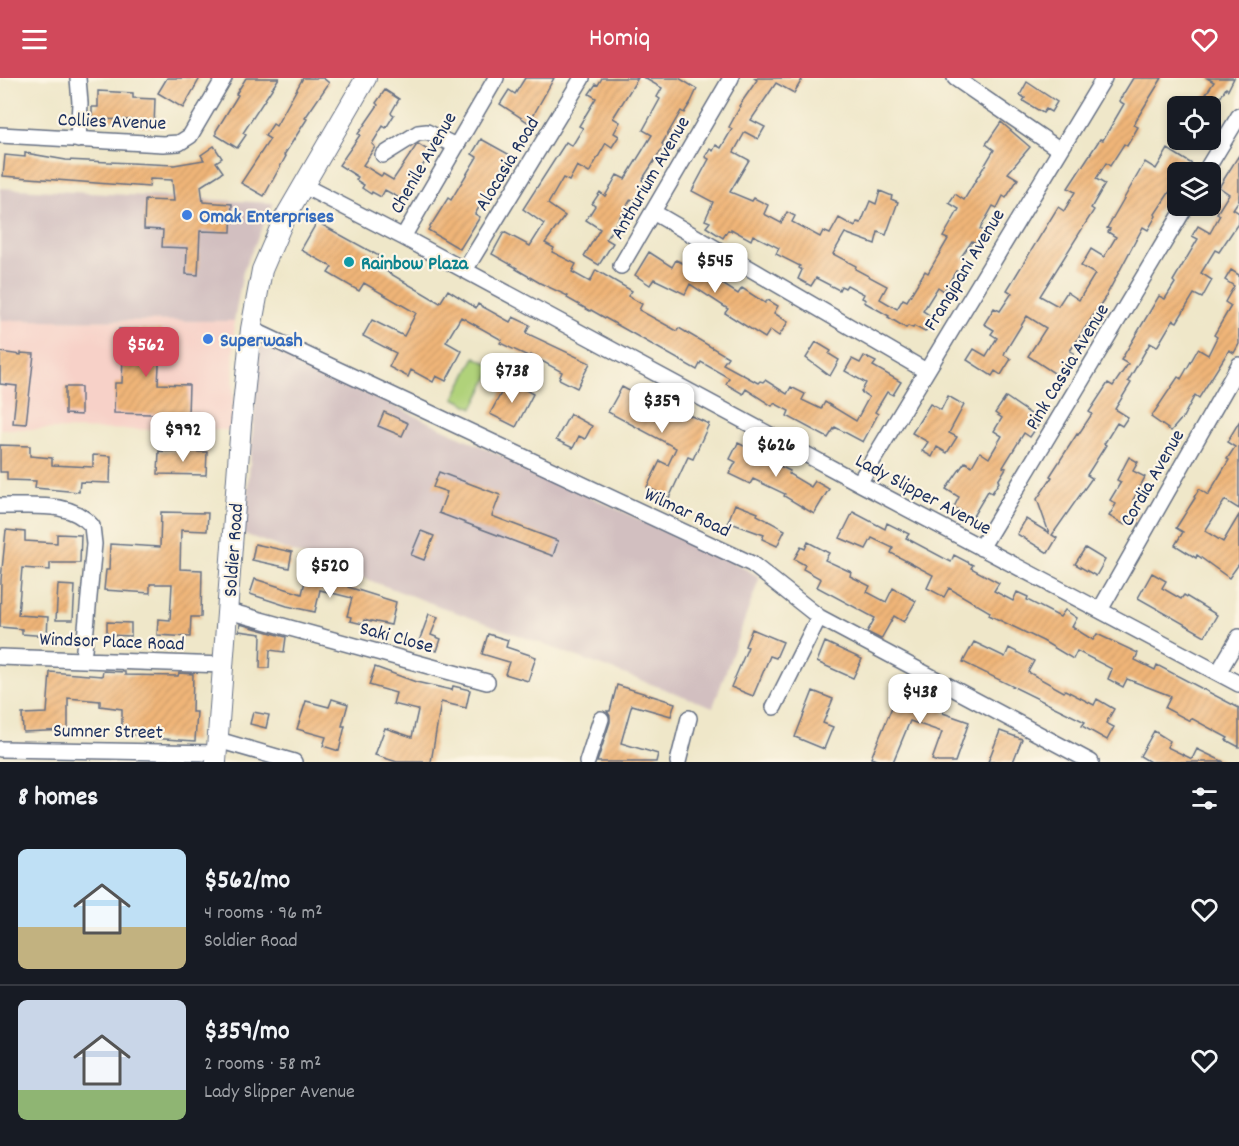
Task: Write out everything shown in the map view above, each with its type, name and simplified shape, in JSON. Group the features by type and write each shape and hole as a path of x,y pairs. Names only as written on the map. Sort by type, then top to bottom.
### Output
{"main road":[{"name":"Soldier Road","path":"217,752 222,665 251,329 262,270 284,219 366,78"}],"street":[{"path":"78,78 80,103 78,140"},
{"name":"Collies Avenue","path":"0,135 163,144 183,141 193,132 224,78"},
{"name":"Chenile Avenue","path":"403,237 496,78"},
{"name":"Alocasia Road","path":"465,270 582,78"},
{"name":"Anthurium Avenue","path":"621,266 731,78"},
{"path":"955,78 1060,150"},
{"name":"Frangipani Avenue","path":"859,483 1104,78"},
{"path":"1213,162 1234,136 1239,116"},
{"path":"383,155 418,133 426,132 456,146"},
{"name":"Lady Slipper Avenue","path":"304,186 1239,684"},
{"path":"653,212 926,370"},
{"name":"Pink Cassia Avenue","path":"981,548 1180,216"},
{"name":"Wilmar Road","path":"251,329 752,564 819,617 1091,762"},
{"name":"Cordia Avenue","path":"1100,610 1239,365"},
{"path":"0,506 65,508 76,512 92,526 94,544 83,660"},
{"name":"Saki Close","path":"228,611 487,682"},
{"path":"774,707 819,617"},
{"path":"1218,673 1239,637"},
{"name":"Windsor Place Road","path":"0,657 222,665"},
{"path":"678,762 689,718"},
{"path":"587,762 600,719"},
{"name":"Sumner Street","path":"0,749 89,757 217,752 294,762"}],"shaded area":[{"path":"0,188 273,203 243,271 234,321 0,320"},
{"path":"0,320 234,321 233,430 0,429"},
{"path":"260,344 760,577 713,707 244,534"}],"green space":[{"path":"475,357 494,367 473,408 454,398"}],"building":[{"path":"167,78 200,78 183,108 158,93"},
{"path":"246,78 279,78 243,133 246,135 237,148 216,135 216,131"},
{"path":"303,78 323,78 329,83 305,118 307,119 284,155 286,156 264,196 241,183 270,139 265,136 273,124 276,126"},
{"path":"525,78 554,78 529,123 500,104 509,90 515,94"},
{"path":"602,78 638,78 613,118 620,122 614,133 619,136 612,147 606,143 589,173 577,166 569,181 563,178 548,204 565,216 545,243 554,248 552,252 576,264 572,272 590,282 596,270 632,291 628,296 642,304 639,310 677,331 679,328 728,357 723,364 758,383 765,380 787,394 791,387 805,394 802,400 821,409 825,402 856,421 869,397 861,392 866,383 845,371 852,359 860,363 864,356 876,362 873,366 901,382 893,395 887,392 875,412 878,414 863,442 835,427 828,438 787,416 789,411 774,403 772,406 746,389 743,394 726,384 729,378 701,362 697,370 492,254 504,232 530,246 544,224 523,209 566,142 572,146 583,128 579,126 596,98 589,94"},
{"path":"644,78 679,78 697,89 684,113 681,111 662,144 664,146 642,180 646,182 634,201 631,199 606,239 613,243 599,265 584,256 600,229 586,220 600,192 605,196 617,175 625,179 652,135 643,130 660,99 657,97 662,88"},
{"path":"754,78 803,78 794,93 776,83 751,120 765,127 758,139 745,132 734,152 749,160 730,192 752,201 754,198 768,205 764,214 781,223 787,212 795,216 792,222 820,237 823,231 830,234 839,218 855,227 857,222 861,223 870,201 876,204 880,191 892,196 891,199 898,202 886,235 878,232 875,244 845,233 833,254 887,286 880,299 897,309 903,299 907,301 925,271 928,273 948,239 943,237 959,209 949,203 955,194 964,200 994,150 986,144 1001,122 1030,147 1008,173 1018,179 1006,198 1003,196 997,208 993,206 980,229 988,233 981,246 972,241 961,257 966,260 959,272 956,271 944,291 938,287 923,311 934,318 925,332 914,326 906,328 864,302 866,300 862,298 864,294 847,285 845,288 841,286 839,290 816,278 811,286 798,279 802,270 800,266 776,254 779,248 753,235 751,240 731,229 723,238 706,227 710,222 705,220 713,202 692,191 709,159 705,157 710,149 713,151 716,145 721,148 732,129 729,127 739,106 757,80"},
{"path":"1133,78 1162,78 1133,125 1138,127 1127,146 1124,144 1110,166 1106,163 1096,179 1105,184 1091,208 1094,210 1040,296 1058,306 1067,292 1079,300 1095,274 1081,266 1091,249 1104,257 1116,237 1108,232 1110,229 1107,228 1145,162 1156,169 1170,150 1189,162 1167,162 1167,196 1148,230 1143,227 1106,296 1070,351 1074,353 1057,375 1028,356 1046,328 1027,316 1005,352 1004,355 1011,359 1001,375 995,371 992,376 967,360 974,349 986,356 997,338 991,334 994,330 984,324 994,308 1000,311 1012,293 1007,290 1058,207 1064,211 1075,192 1068,188 1100,139 1103,140 1124,104 1119,101"},
{"path":"1207,78 1234,78 1228,90 1226,88 1221,96 1205,96 1214,82"},
{"path":"1027,82 1057,102 1051,112 1046,109 1043,113 1023,101 1025,98 1020,95"},
{"path":"385,90 399,99 391,113 394,115 386,128 383,126 372,144 375,147 363,165 393,180 418,144 431,152 420,170 423,171 403,200 385,190 381,197 372,192 371,194 362,188 364,185 356,180 358,177 339,165 360,135 358,134 378,105 376,103"},
{"path":"98,91 133,93 133,98 155,99 154,127 140,126 140,120 92,119 92,107 98,107"},
{"path":"481,139 510,155 475,214 480,217 460,249 428,230 448,198 451,200 477,157 472,154"},
{"path":"214,146 222,158 216,162 223,172 201,186 203,202 232,204 231,232 200,231 198,275 186,274 187,248 162,247 163,230 144,229 145,200 174,201 172,180 150,179 149,187 3,176 5,155 25,157 25,153 66,160 174,165 204,160 201,155"},
{"path":"1239,155 1239,200 1233,209 1239,213 1239,222 1219,252 1215,250 1201,273 1212,280 1202,298 1194,294 1177,322 1173,320 1157,347 1150,343 1128,381 1131,383 1115,409 1128,417 1122,426 1117,423 1104,444 1106,445 1087,475 1092,478 1052,535 1057,538 1048,553 1017,534 1026,519 1049,533 1037,499 1092,414 1089,412 1108,383 1113,386 1128,364 1121,360 1159,296 1165,299 1175,283 1173,281 1198,239 1192,236 1198,226 1210,233 1221,216 1221,207 1229,194 1221,188 1221,184"},
{"path":"317,222 379,256 374,264 440,303 448,290 476,308 478,304 510,322 513,317 530,325 526,333 590,363 577,388 559,379 562,372 531,355 530,357 500,343 502,340 461,317 446,342 462,351 446,381 436,376 433,382 411,370 408,377 389,367 396,353 363,336 372,320 404,336 416,313 364,283 359,291 328,273 332,267 301,250"},
{"path":"649,252 672,267 676,260 710,276 738,294 742,288 765,303 768,300 778,306 774,313 788,322 779,336 770,330 765,338 725,313 728,309 690,284 685,294 654,279 650,285 635,275"},
{"path":"1231,270 1239,275 1239,344 1234,353 1229,350 1199,398 1195,395 1183,417 1171,431 1151,417 1178,377 1181,379 1198,349 1208,355 1217,337 1214,335 1231,306 1225,302 1234,286 1225,280"},
{"path":"119,329 161,330 158,384 189,385 188,415 114,413 115,383 122,383 123,355 118,355"},
{"path":"816,342 831,351 829,354 839,360 830,376 806,358"},
{"path":"0,352 34,354 26,424 13,423 17,386 0,384"},
{"path":"508,380 533,394 516,427 490,414"},
{"path":"65,387 81,387 81,415 65,414"},
{"path":"622,387 651,403 653,399 709,424 693,459 688,457 669,498 647,487 660,461 668,465 676,448 608,412"},
{"path":"948,396 964,405 949,433 957,437 947,453 937,447 932,457 922,451 928,442 912,433 930,404 941,410"},
{"path":"1006,397 1041,421 1030,437 1024,433 1003,467 1006,468 999,482 992,493 988,491 972,518 954,507 959,497 946,489 965,462 972,466 980,452 989,458 1002,436 994,431 1002,418 995,413"},
{"path":"384,412 408,423 402,436 378,426"},
{"path":"570,414 592,426 585,439 579,436 573,448 556,440"},
{"path":"1239,422 1239,509 1225,500 1205,531 1223,542 1239,515 1239,564 1229,578 1197,555 1196,558 1175,545 1183,532 1176,528 1199,489 1208,495 1229,460 1227,459 1235,447 1227,442"},
{"path":"738,443 790,471 789,474 811,487 815,481 829,489 814,514 784,496 785,494 753,479 750,484 729,474 736,462 730,459"},
{"path":"0,445 30,446 30,456 52,458 52,465 93,467 93,455 111,456 110,483 80,482 79,492 35,488 36,481 7,480 7,472 0,472"},
{"path":"159,451 207,452 206,475 158,474"},
{"path":"1129,457 1138,462 1133,471 1145,477 1133,500 1138,503 1133,512 1139,515 1134,523 1128,520 1125,525 1109,516 1116,504 1110,500 1121,482 1117,480"},
{"path":"439,472 500,495 492,516 558,541 553,556 439,513 447,492 433,487"},
{"path":"735,504 758,513 757,515 785,530 777,546 762,539 764,535 728,522"},
{"path":"161,512 208,513 207,531 181,530 180,569 202,570 201,617 191,617 190,637 157,635 158,619 170,620 172,584 150,584 150,593 104,590 106,570 109,570 110,544 160,547"},
{"path":"853,512 885,529 887,523 909,534 906,538 951,562 954,555 973,565 971,568 999,583 994,591 1013,601 1017,592 1028,597 1027,600 1060,617 1065,610 1077,618 1072,627 1093,640 1097,634 1138,653 1135,660 1155,670 1157,665 1239,708 1239,747 1226,740 1228,738 1191,718 1190,721 1165,708 1171,696 1127,679 1123,687 1108,679 1112,669 1077,651 1073,659 1043,641 989,615 990,612 949,588 944,597 927,588 933,575 891,553 893,548 872,538 866,549 840,538"},
{"path":"6,530 25,532 25,541 57,543 57,534 81,535 80,563 50,563 50,570 22,568 18,615 48,617 47,636 22,634 22,629 0,627 1,579"},
{"path":"421,531 434,536 424,560 411,555"},
{"path":"808,542 829,553 825,560 851,572 850,576 870,586 867,592 886,602 893,588 916,601 904,622 894,616 881,639 867,632 875,618 817,587 821,579 803,569 805,565 794,559 801,547 805,549"},
{"path":"255,544 292,552 289,568 252,560"},
{"path":"1085,548 1105,560 1096,576 1075,564"},
{"path":"1152,573 1166,581 1162,588 1181,599 1184,595 1217,615 1205,636 1138,598"},
{"path":"306,577 332,583 334,578 349,582 348,587 396,602 391,625 364,620 363,624 350,621 351,617 347,616 352,598 320,590 315,612 250,594 255,579 302,594"},
{"path":"58,585 75,586 73,620 56,620"},
{"path":"429,614 438,617 431,635 441,639 437,651 418,644"},
{"path":"107,622 131,623 131,636 107,635"},
{"path":"240,624 286,637 284,652 270,650 269,668 260,668 261,634 239,631"},
{"path":"752,629 783,642 776,658 770,656 753,696 731,687 748,647 745,646"},
{"path":"488,634 508,640 506,647 536,657 528,681 505,674 509,662 482,654"},
{"path":"825,642 862,659 853,678 817,662"},
{"path":"974,642 1005,657 1009,648 1034,661 1028,672 1094,705 1097,699 1114,709 1106,723 1114,727 1107,740 1082,726 1085,722 963,662"},
{"path":"375,667 416,682 452,690 453,686 470,690 466,708 441,702 431,762 397,762 375,755 385,728 412,737 418,710 393,704 396,693 369,685"},
{"path":"103,671 125,672 125,675 193,674 192,712 197,712 195,741 150,738 150,735 122,735 122,709 100,706 100,701 68,698 68,730 23,732 22,714 47,713 50,672 102,676"},
{"path":"904,678 922,685 918,694 947,704 943,713 969,722 955,762 932,760 942,732 910,721 893,762 881,762 871,758"},
{"path":"617,685 675,703 671,716 632,705 630,711 621,743 658,754 656,762 597,762 610,722 607,711 610,711"},
{"path":"813,691 833,699 823,723 833,727 824,749 795,737"},
{"path":"332,699 348,704 339,751 323,746 326,737 297,729 306,701 329,707"},
{"path":"253,712 269,715 266,728 250,724"},
{"path":"1000,731 1022,739 1013,762 988,762"},
{"path":"1154,731 1170,741 1167,747 1192,759 1197,749 1224,762 1150,762 1140,756"}],"place":[{"name":"Omak Enterprises","path":"187,215"},
{"name":"Rainbow Plaza","path":"349,262"},
{"name":"Superwash","path":"208,339"}]}
